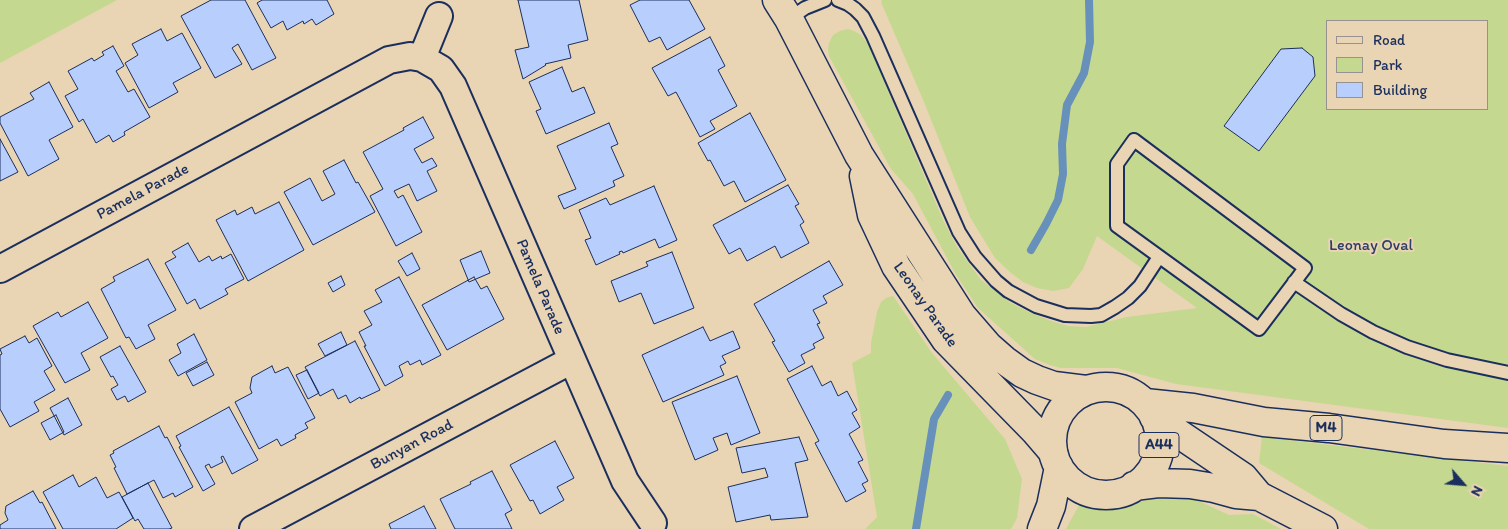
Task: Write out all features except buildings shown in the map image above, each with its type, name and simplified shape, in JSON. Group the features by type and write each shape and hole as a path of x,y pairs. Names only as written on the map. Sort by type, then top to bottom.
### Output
{"main road":[{"name":"Leonay Parade","path":"795,7 859,155 962,316 988,346 1004,360 1037,380 1054,386 1086,390"},
{"name":"Leonay Parade","path":"859,155 872,215 896,266 946,340 1035,431 1056,459"},
{"name":"A44","path":"1086,390 1102,387 1117,388 1132,393 1149,410 1244,477 1259,496"},
{"path":"1042,529 1051,506 1056,459 1052,437 1055,422 1073,398 1086,390"},
{"name":"M4","path":"1149,410 1193,408 1264,422 1329,428 1444,444 1508,448"},
{"name":"A44","path":"1056,459 1069,481 1084,490 1101,494 1118,493 1134,486 1146,476 1155,463 1160,448 1159,432 1149,410"},
{"name":"A44","path":"1134,486 1158,483 1190,484 1236,494 1259,496 1323,529"}],"street":[{"path":"422,58 439,16"},
{"name":"Pamela Parade","path":"0,269 389,60 410,56 422,58 440,69 453,86 625,481 653,524"},
{"name":"Bunyan Road","path":"253,529 572,360"}],"lane":[{"path":"795,7 825,0"},
{"path":"838,0 848,4 858,4 960,232 975,256 996,282 1023,300 1052,312 1066,315 1101,315 1128,298 1140,286 1160,257"},
{"path":"1134,140 1305,268 1259,329 1160,257 1118,226 1117,164 1134,140"},
{"path":"1294,282 1341,314 1373,332 1407,347 1448,360 1508,373"}],"green space":[{"path":"0,0 117,0 0,63"},
{"name":"Leonay Oval","path":"882,0 1508,0 1508,428 1176,384 1117,368 1061,368 1035,359 978,308 955,273 913,194 891,169 829,56 829,43 833,35 848,29 861,35 868,44 943,220 957,247 981,280 1011,303 1051,321 1068,326 1086,327 1127,317 1197,308 1097,236 1083,269 1069,288 1053,291 1037,288 1023,282 1011,273 995,258 970,217 881,2"},
{"path":"893,296 932,353 1005,439 1022,479 1017,518 1011,529 865,529 877,517 852,363 871,353 877,312 881,302"},
{"path":"1262,437 1508,466 1508,529 1369,529 1259,463"},
{"path":"1175,493 1190,497 1229,515 1253,514 1281,529 1066,529 1079,505 1105,509"}],"waterway":[{"path":"1031,250 1058,200 1063,174 1062,144 1067,105 1084,73 1090,42 1089,0"},
{"path":"916,529 934,419 948,395"}]}
